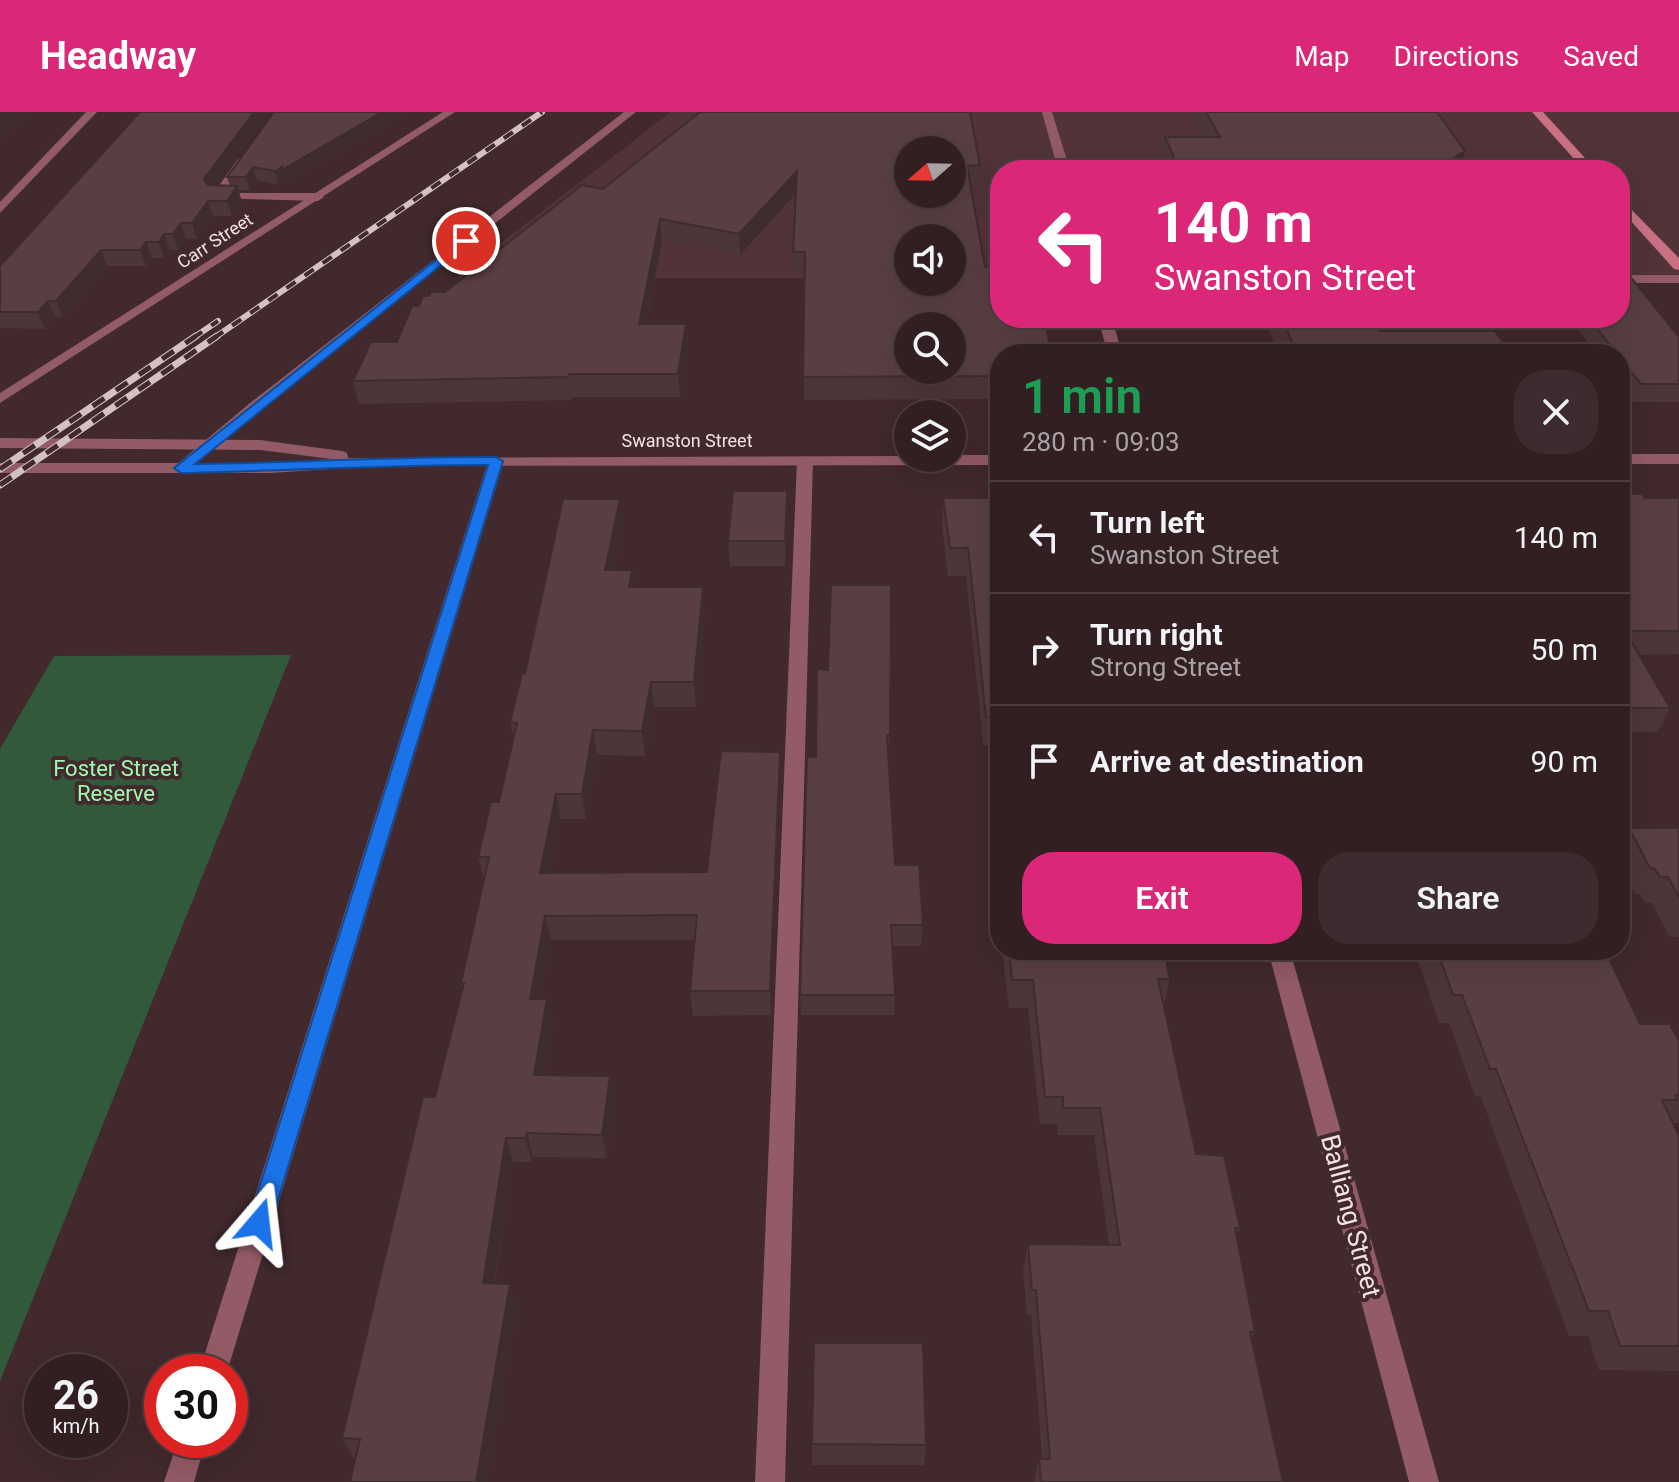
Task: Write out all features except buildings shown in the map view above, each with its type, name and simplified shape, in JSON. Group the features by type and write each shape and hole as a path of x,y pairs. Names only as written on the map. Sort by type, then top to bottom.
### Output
{"main road":[{"path":"1537,112 1581,160"},
{"path":"1630,213 1679,266"}],"street":[{"path":"0,209 92,112"},
{"name":"Carr Street","path":"0,399 450,112"},
{"path":"181,468 631,112"},
{"path":"1047,112 1061,160"},
{"path":"251,148 217,196 318,197"},
{"path":"1630,279 1679,279"},
{"name":"Swanston Street","path":"0,443 282,446 374,461"},
{"path":"1630,459 1679,459"},
{"name":"Swanston Street","path":"0,468 305,467 374,461 990,460"},
{"path":"219,1354 496,461"},
{"path":"770,1482 805,461"},
{"name":"Balliang Street","path":"1282,960 1424,1482"},
{"path":"179,1482 186,1458"}],"shaded area":[{"path":"671,112 1679,112 1679,279 1630,279 1630,160 990,160 990,278 966,278 966,224 894,224 894,278 455,278"}],"green space":[{"name":"Foster Street Reserve","path":"291,655 0,1381 0,749 54,656"}],"railway":[{"path":"214,338 542,112"},
{"path":"193,338 218,321"},
{"path":"0,469 196,336"},
{"path":"0,485 217,336"}],"route":[{"path":"259,1223 496,461 374,461 305,467 181,468 466,241"}]}
